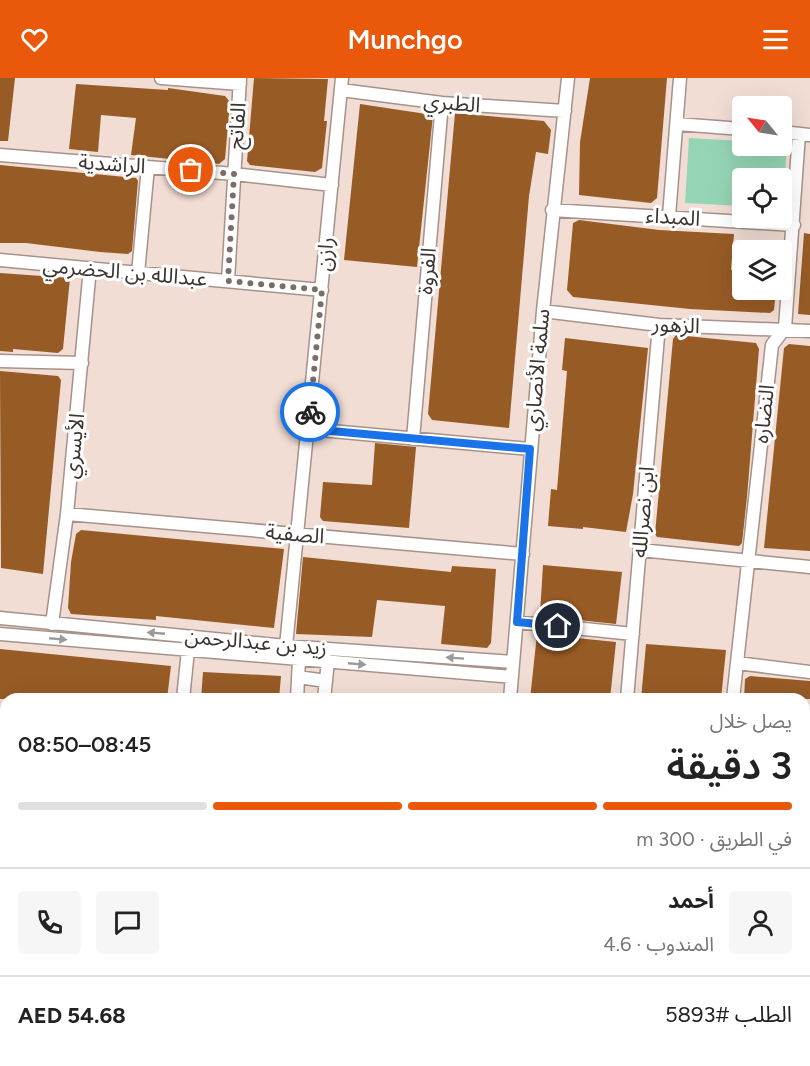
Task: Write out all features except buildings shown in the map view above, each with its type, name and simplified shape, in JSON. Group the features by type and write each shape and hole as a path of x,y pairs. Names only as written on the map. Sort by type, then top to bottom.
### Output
{"street":[{"path":"161,78 240,81"},
{"name":"سلمة الأنصاري","path":"511,693 552,210 568,78"},
{"path":"669,216 680,78"},
{"name":"الفاتح","path":"228,281 240,81"},
{"name":"الطبري","path":"341,84 442,103 565,111"},
{"name":"رازن","path":"286,646 299,535 341,84"},
{"name":"الفروة","path":"413,439 442,103"},
{"path":"677,124 732,128"},
{"name":"النضاره","path":"734,693 772,345 785,328 804,134"},
{"name":"الراشدية","path":"0,155 234,174 332,185"},
{"path":"138,273 148,167"},
{"name":"المبداء","path":"552,210 794,225"},
{"name":"عبدالله بن الحضرمي","path":"0,260 322,290"},
{"name":"الأيسري","path":"52,624 67,514 90,268"},
{"name":"الزهور","path":"543,311 659,325 785,328 810,331"},
{"name":"ابن نصرالله","path":"628,693 659,325"},
{"path":"0,361 82,363"},
{"path":"309,429 530,449"},
{"name":"الصفية","path":"67,514 523,554"},
{"path":"640,550 810,567"},
{"name":"زيد بن عبدالرحمن","path":"0,618 286,646 513,662"},
{"path":"517,622 633,634"},
{"name":"زيد بن عبدالرحمن","path":"0,634 512,677"},
{"path":"184,693 188,650"},
{"path":"297,693 299,660"},
{"path":"325,693 328,661"},
{"path":"737,663 810,672"},
{"path":"298,677 326,681"}],"green space":[{"path":"689,138 732,140 732,156 786,156 786,168 732,168 732,205 685,203"}],"way so far":[{"path":"191,170 234,174 228,281 322,290 310,412"}],"route":[{"path":"310,412 309,429 530,449 517,622 558,626"}]}
